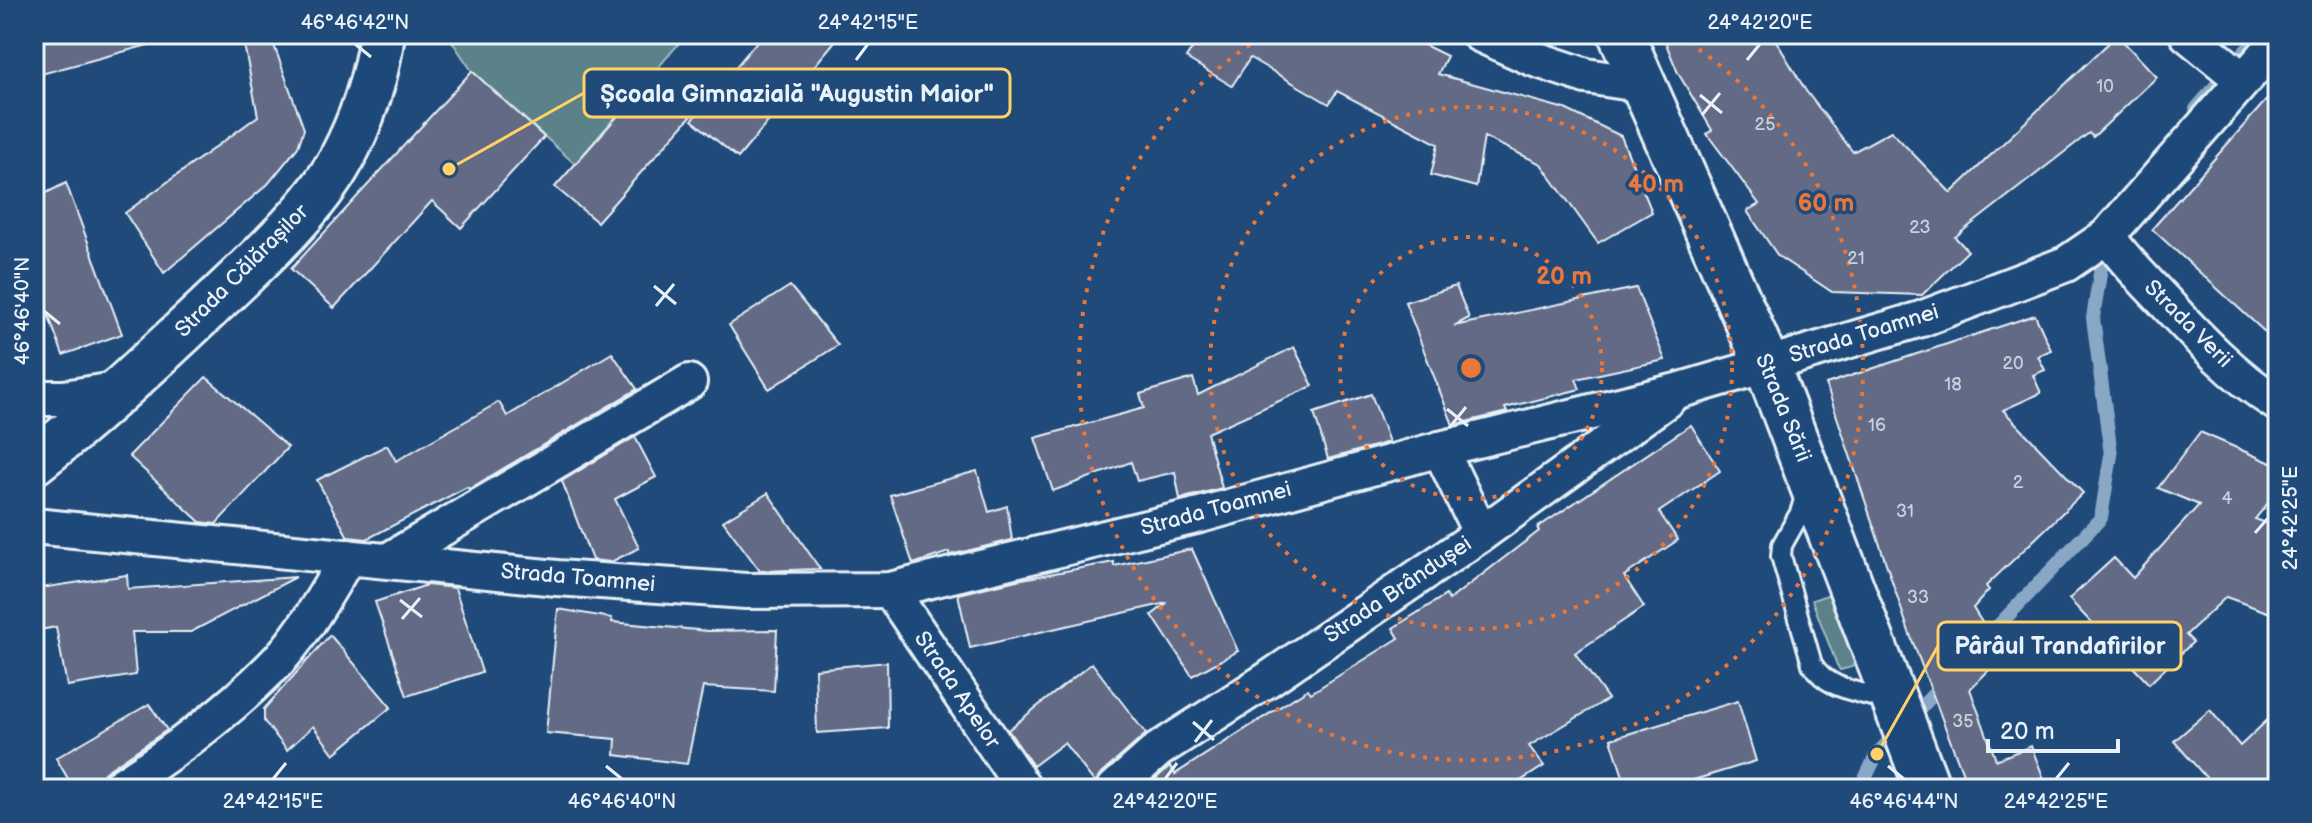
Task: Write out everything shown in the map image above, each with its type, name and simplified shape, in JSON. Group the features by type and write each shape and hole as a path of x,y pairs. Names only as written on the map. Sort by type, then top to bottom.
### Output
{"street":[{"name":"Strada Călărașilor","path":"34,462 121,389 246,271 310,203 339,162 363,114 382,34"},
{"path":"1479,34 1532,58 1586,76 1645,85"},
{"name":"Strada Sării","path":"1621,34 1766,363 1922,772"},
{"path":"2187,34 2243,80"},
{"name":"Strada Toamnei","path":"34,526 557,578 746,591 890,590 1200,515 1440,449 1681,390 1921,319 2066,264 2107,236 2278,41"},
{"name":"Strada Verii","path":"2107,236 2119,254 2206,346 2278,404"},
{"path":"389,560 689,382"},
{"path":"34,398 64,398 121,389"},
{"name":"Strada Brândușei","path":"1114,789 1158,750 1267,680 1481,534 1681,390"},
{"path":"1440,449 1481,534"},
{"path":"116,789 172,752 273,667 318,607 348,557"},
{"name":"Strada Apelor","path":"890,590 1024,789"}],"lane":[{"path":"1811,479 1800,513 1782,545 1781,556 1812,664 1820,678 1830,684 1897,704"}],"green space":[{"path":"447,34 687,34 575,164 472,71"},
{"path":"1830,594 1855,661 1852,667 1840,670 1812,600"}],"building":[{"path":"34,34 146,34 148,45 34,76"},
{"path":"242,34 270,34 304,129 298,147 268,184 164,273 125,213 258,116"},
{"path":"763,34 841,34 738,158 692,120"},
{"path":"1202,34 1402,34 1447,56 1438,74 1565,109 1621,136 1652,212 1598,243 1541,164 1484,137 1476,187 1431,175 1438,144 1337,91 1329,104 1250,58 1232,86 1186,58"},
{"path":"1662,34 1772,34 1806,91 1853,152 1891,131 1951,193 2117,35 2157,77 2093,137 2089,133 1955,237 1968,251 1922,295 1832,292 1778,256 1747,211 1759,204 1707,134 1712,130 1678,73"},
{"path":"659,69 699,107 597,222 555,187"},
{"path":"472,71 544,137 461,228 432,201 334,308 291,269"},
{"path":"2278,87 2278,344 2152,229"},
{"path":"66,183 122,334 63,355 34,276 34,199"},
{"path":"790,286 838,345 769,389 729,325"},
{"path":"1456,286 1469,318 1454,326 1636,288 1665,360 1576,379 1580,389 1453,425 1405,302"},
{"path":"2035,315 2051,350 2038,356 2045,370 2033,375 2041,393 2003,410 2083,493 1986,586 1989,590 1973,608 2003,656 1970,689 1996,760 2031,746 2048,789 1952,789 1951,779 1963,774 1909,632 1826,384"},
{"path":"1294,347 1313,386 1207,433 1222,488 1180,499 1175,472 1137,481 1131,462 1053,491 1035,438 1144,408 1140,394 1193,378 1198,395"},
{"path":"612,353 637,389 469,489 467,487 367,539 348,537 317,480 387,445 396,461 499,402 507,416"},
{"path":"206,377 288,447 216,524 200,522 129,456"},
{"path":"1371,394 1389,442 1328,459 1314,413"},
{"path":"1691,425 1720,471 1659,512 1678,540 1624,576 1644,607 1575,653 1608,699 1529,746 1544,766 1508,789 1144,789 1170,766 1175,774 1308,689 1311,693 1399,638 1393,628 1446,595 1449,600 1539,531 1537,528"},
{"path":"2200,432 2278,466 2278,491 2255,519 2278,527 2278,616 2226,597 2186,635 2193,642 2149,684 2069,599 2114,558 2133,578 2199,505 2158,488"},
{"path":"635,437 656,477 615,499 639,548 611,562 592,560 562,481"},
{"path":"977,471 989,512 1007,506 1012,540 950,555 949,552 913,564 890,495"},
{"path":"768,493 820,569 760,571 723,521"},
{"path":"1192,549 1238,651 1192,676 1152,615 1167,603 970,648 958,594 1017,580 1114,562 1114,566"},
{"path":"127,575 128,589 296,577 191,632 132,632 136,675 67,686 56,627 40,630 34,589"},
{"path":"427,585 455,588 482,672 407,696 375,602"},
{"path":"558,609 612,618 612,622 708,631 777,630 774,691 703,687 687,764 615,755 616,739 546,733"},
{"path":"330,635 391,707 334,754 313,726 287,750 264,721 264,709"},
{"path":"887,662 888,728 817,733 815,669"},
{"path":"1092,663 1146,734 1095,783 1064,743 1033,766 1008,730"},
{"path":"1738,701 1756,761 1664,789 1627,789 1611,739"},
{"path":"149,704 167,730 105,772 96,789 74,789 56,758"},
{"path":"2210,710 2240,746 2278,710 2278,789 2216,789 2174,741"}],"waterway":[{"path":"2196,109 2260,34"},
{"path":"1977,648 2101,518 2111,455 2093,318 2105,242"},
{"path":"1860,789 1877,754 1946,681"}],"place":[{"name":"Școala Gimnazială \"Augustin Maior\"","path":"449,169"},
{"name":"Pârâul Trandafirilor","path":"1877,754"}]}
